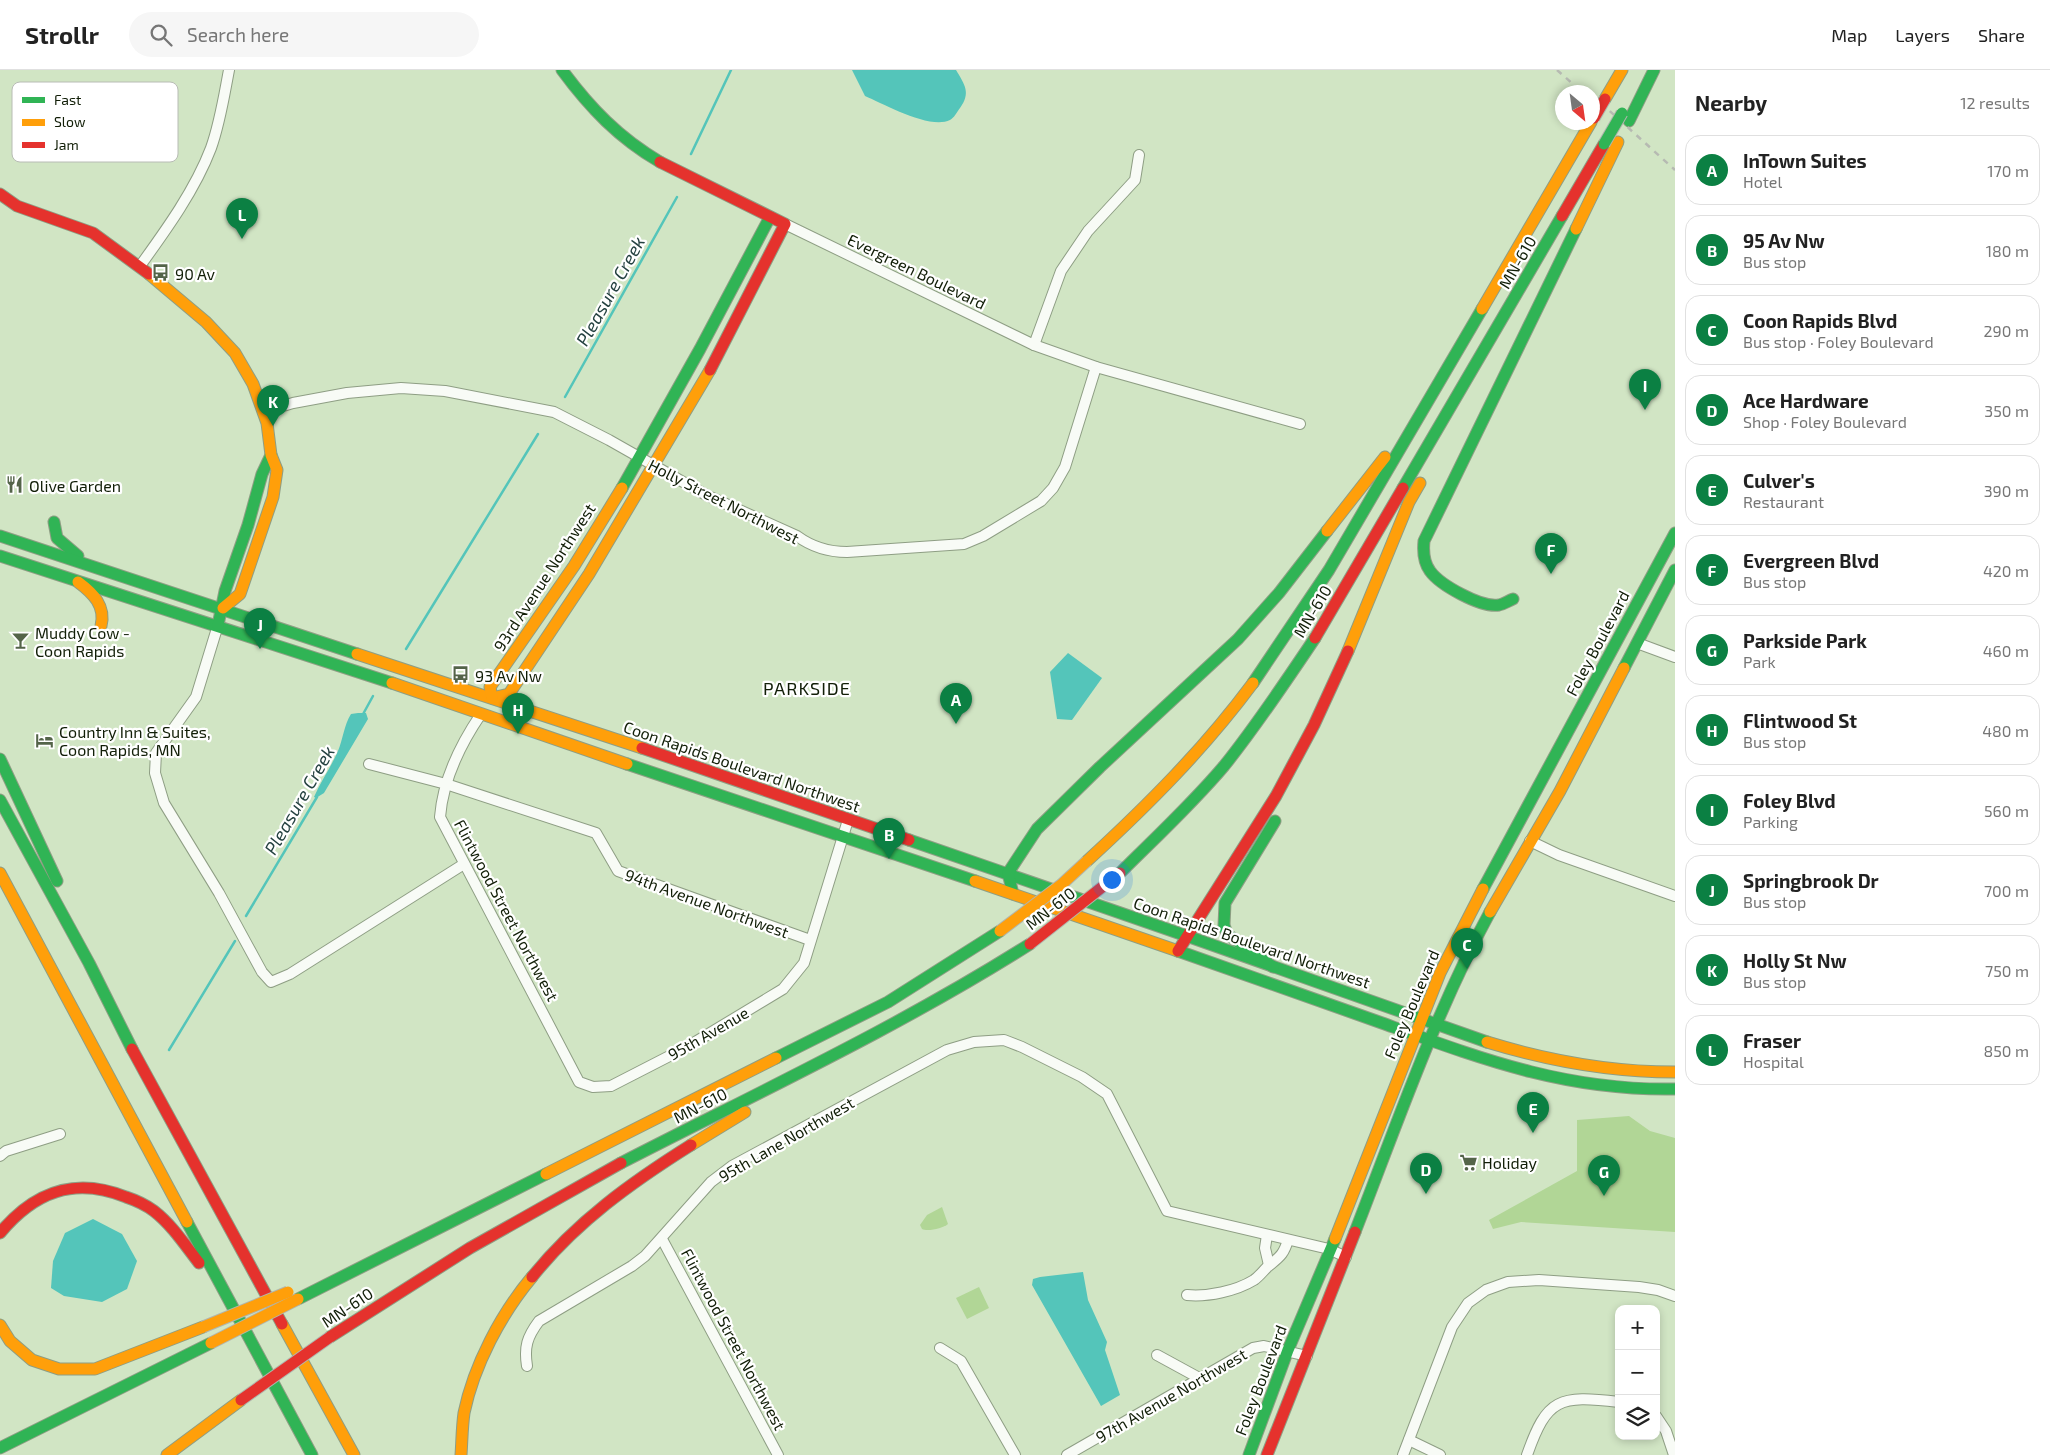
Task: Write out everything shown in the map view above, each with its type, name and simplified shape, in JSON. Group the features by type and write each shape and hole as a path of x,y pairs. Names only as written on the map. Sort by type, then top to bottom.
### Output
{"main road":[{"name":"Evergreen Boulevard","path":"562,70 582,98 601,118 642,151 786,224"},
{"name":"MN-610","path":"1600,107 1622,70"},
{"name":"MN-610","path":"167,1455 330,1337 404,1288 547,1203 924,1010 1030,944 1120,873 1186,808 1254,728 1316,637 1604,144 1626,117 1648,70"},
{"path":"1512,598 1500,605 1491,605 1442,582 1435,577 1424,559 1424,541 1618,142 1626,117 1654,70"},
{"name":"MN-610","path":"296,1294 344,1276 888,1002 1000,931 1061,885 1088,861 1158,796 1212,736 1254,683 1294,626 1332,566 1586,130"},
{"path":"0,194 17,206 93,233 140,266 206,322 235,353 253,384 268,423 271,455 277,470 273,497 264,528 240,594 223,608"},
{"name":"93rd Avenue Northwest","path":"770,217 713,328 639,458 575,565 490,687 492,698 509,694 589,574 712,366 786,224"},
{"path":"1012,894 1008,873 1016,858 1037,829 1100,767 1238,639 1279,593 1428,403"},
{"path":"1273,967 1227,934 1224,925 1225,903 1251,862 1320,737 1356,637 1409,502 1427,469 1447,413"},
{"path":"218,625 225,591 248,525 262,474 271,455"},
{"path":"54,522 54,531 62,545 71,552 118,574"},
{"name":"Foley Boulevard","path":"1249,1455 1288,1350 1440,973 1492,872 1540,787 1675,535"},
{"name":"Coon Rapids Boulevard Northwest","path":"0,536 223,608 1008,873 1437,1025 1538,1057 1570,1064 1612,1071 1675,1072"},
{"name":"Coon Rapids Boulevard Northwest","path":"0,556 218,625 616,761 843,836 1430,1040 1547,1078 1614,1089 1675,1089"},
{"name":"Foley Boulevard","path":"1267,1455 1430,1040 1471,946 1560,791 1675,570"},
{"path":"66,576 79,582 97,600 102,611 101,626"},
{"path":"1178,951 1276,796 1356,637"},
{"name":"Flintwood Street Northwest","path":"481,714 492,698"},
{"path":"0,759 82,932 89,963"},
{"path":"0,800 89,963 141,1068 354,1455"},
{"path":"0,873 312,1455"},
{"path":"461,1455 463,1420 473,1382 492,1339 516,1296 545,1258 582,1224 636,1180 758,1103 787,1080"},
{"path":"0,1233 13,1215 37,1199 54,1191 75,1187 119,1193 152,1210 174,1230 199,1264 266,1369"},
{"path":"0,1325 10,1341 32,1360 59,1369 95,1369 203,1326 296,1294"},
{"path":"0,1448 211,1343 296,1294"},
{"path":"0,1436 87,1405"}],"street":[{"path":"140,266 186,197 210,150 222,113 229,70"},
{"path":"1034,345 1061,271 1088,231 1135,180 1139,155"},
{"name":"Evergreen Boulevard","path":"786,224 1034,345 1096,367 1300,424"},
{"name":"Holly Street Northwest","path":"263,412 347,393 401,388 445,391 554,412 765,524 797,536 809,544 825,549 847,552 964,544 983,536 1026,512 1051,491 1068,457 1096,367"},
{"path":"218,625 196,697 156,753 155,773 164,803 218,892 262,972 271,982 290,974 464,864"},
{"path":"1638,643 1675,657"},
{"name":"Flintwood Street Northwest","path":"481,714 461,744 442,796 440,817 579,1082"},
{"name":"94th Avenue Northwest","path":"369,764 446,784 596,833 618,871 810,940 848,820"},
{"path":"1530,841 1567,858 1675,896"},
{"name":"95th Avenue","path":"579,1082 593,1087 612,1086 711,1033 783,989 804,963 810,940"},
{"name":"95th Lane Northwest","path":"527,1366 524,1348 530,1334 539,1321 632,1266 662,1239 711,1182 732,1166 947,1050 974,1042 1004,1040 1082,1077 1100,1088 1112,1100 1167,1211 1267,1235"},
{"path":"0,1156 6,1151 60,1134"},
{"path":"1269,1265 1265,1248 1267,1235 1329,1249 1346,1256"},
{"name":"Flintwood Street Northwest","path":"662,1239 778,1455"},
{"path":"1187,1295 1199,1296 1242,1286 1279,1259 1284,1253 1288,1240"},
{"path":"1403,1455 1452,1327 1468,1303 1494,1286 1508,1282 1538,1280 1639,1287 1658,1290 1675,1296"},
{"name":"97th Avenue Northwest","path":"1068,1455 1253,1348 1264,1346 1288,1350 1307,1356"},
{"path":"940,1348 961,1361 1015,1455"},
{"path":"1157,1355 1201,1379"},
{"path":"1526,1455 1536,1427 1552,1407 1561,1402 1574,1400 1615,1402"},
{"path":"1660,1422 1666,1431 1674,1455"},
{"path":"1409,1440 1440,1455"}],"green space":[{"path":"1629,1116 1650,1131 1675,1138 1675,1232 1521,1222 1493,1229 1489,1220 1577,1171 1577,1120"},
{"path":"942,1207 948,1224 935,1229 922,1229 920,1225 927,1215"},
{"path":"979,1287 989,1308 967,1319 956,1298"}],"water":[{"path":"852,70 956,70 966,89 965,98 953,118 941,122 931,122 907,115 865,96"},
{"path":"1068,653 1102,678 1072,720 1057,719 1050,672"},
{"path":"366,713 368,719 324,793 316,798 314,797 338,751 351,714"},
{"path":"93,1219 122,1234 137,1261 127,1289 102,1302 64,1296 51,1288 53,1261 65,1233"},
{"path":"1083,1272 1088,1300 1107,1342 1105,1350 1120,1395 1101,1406 1032,1285 1033,1279 1040,1277"}],"waterway":[{"name":"Pleasure Creek","path":"691,154 731,70"},
{"name":"Pleasure Creek","path":"565,397 677,197"},
{"name":"Pleasure Creek","path":"406,649 538,434"},
{"name":"Pleasure Creek","path":"362,716 373,696"},
{"name":"Pleasure Creek","path":"246,916 317,797"},
{"path":"169,1050 235,941"}],"railway":[{"path":"1557,70 1574,85"},
{"path":"1600,102 1675,170"}],"traffic: fast":[{"path":"562,70 583,97 606,121 631,143 660,162"},
{"path":"1629,121 1654,70"},
{"path":"1604,144 1622,113"},
{"path":"1403,488 1562,216"},
{"path":"622,488 700,349 770,217"},
{"path":"1513,599 1501,605 1491,605 1451,589 1435,577 1428,568 1424,557 1424,541 1576,229"},
{"path":"1253,683 1329,570 1482,309"},
{"path":"218,625 225,591 248,525 262,474 271,455"},
{"path":"54,522 57,538 78,556"},
{"path":"1013,894 1008,873 1037,829 1100,767 1238,639 1279,593 1327,531"},
{"path":"1483,889 1675,533"},
{"path":"0,536 357,654"},
{"path":"0,556 392,683"},
{"path":"1624,668 1675,570"},
{"path":"1120,873 1224,766 1260,719 1315,638"},
{"path":"0,759 57,881"},
{"path":"627,764 975,881"},
{"path":"0,800 89,963 132,1049"},
{"path":"1273,967 1227,934 1224,925 1225,903 1275,821"},
{"path":"909,840 1187,936"},
{"path":"1355,1232 1434,1029 1470,950 1490,912"},
{"path":"776,1058 888,1002 1000,931"},
{"path":"1187,936 1487,1042"},
{"path":"621,1163 879,1031 1030,944"},
{"path":"1178,951 1455,1049 1525,1070 1597,1085 1675,1089"},
{"path":"298,1299 546,1174"},
{"path":"187,1222 312,1455"},
{"path":"1249,1455 1288,1350 1335,1239"},
{"path":"0,1448 211,1343"}],"traffic: slow":[{"path":"1605,99 1622,70"},
{"path":"1482,309 1586,130"},
{"path":"1576,229 1618,142"},
{"path":"149,274 206,322 235,353 253,384 267,423 271,455 277,470 273,497 240,594 223,608"},
{"path":"492,698 509,694 589,574 710,370"},
{"path":"1327,531 1385,457"},
{"path":"1348,651 1409,502 1420,483"},
{"path":"492,698 490,687 574,566 622,488"},
{"path":"78,582 93,595 100,606 102,612 101,626"},
{"path":"357,654 642,748"},
{"path":"1490,912 1560,791 1624,668"},
{"path":"392,683 627,764"},
{"path":"1087,861 1195,754 1253,683"},
{"path":"1000,931 1061,885 1087,861"},
{"path":"0,873 187,1222"},
{"path":"975,881 1178,951"},
{"path":"1335,1239 1440,973 1483,889"},
{"path":"1487,1042 1533,1055 1603,1068 1675,1072"},
{"path":"546,1174 776,1058"},
{"path":"691,1145 745,1112"},
{"path":"461,1455 464,1413 474,1377 499,1324 532,1277"},
{"path":"203,1327 288,1292"},
{"path":"211,1343 298,1299"},
{"path":"282,1324 354,1455"},
{"path":"0,1325 10,1341 32,1360 59,1369 95,1369 203,1327"},
{"path":"167,1455 241,1400"}],"traffic: jam":[{"path":"1600,108 1605,99"},
{"path":"1562,216 1604,144"},
{"path":"660,162 785,224 710,370"},
{"path":"0,194 17,206 93,233 149,274"},
{"path":"1315,638 1403,488"},
{"path":"1178,951 1276,796 1314,725 1348,651"},
{"path":"642,748 909,840"},
{"path":"1030,944 1120,873"},
{"path":"132,1049 282,1324"},
{"path":"532,1277 567,1238 606,1204 691,1145"},
{"path":"330,1337 470,1248 621,1163"},
{"path":"0,1233 27,1207 41,1198 72,1188 89,1188 126,1197 151,1209 172,1229 199,1263"},
{"path":"1267,1455 1355,1232"},
{"path":"241,1400 330,1337"}],"place":[{"name":"Fraser","path":"242,239"},
{"name":"90 Av","path":"161,273"},
{"name":"Foley Blvd","path":"1645,410"},
{"name":"Holly St Nw","path":"273,426"},
{"name":"Olive Garden","path":"15,485"},
{"name":"Evergreen Blvd","path":"1551,574"},
{"name":"Muddy Cow - Coon Rapids","path":"21,641"},
{"name":"Springbrook Dr","path":"260,649"},
{"name":"93 Av Nw","path":"461,675"},
{"name":"InTown Suites","path":"956,724"},
{"name":"Flintwood St","path":"518,734"},
{"name":"Country Inn & Suites, Coon Rapids, MN","path":"45,740"},
{"name":"95 Av Nw","path":"889,859"},
{"name":"Coon Rapids Blvd","path":"1467,969"},
{"name":"Culver's","path":"1533,1133"},
{"name":"Holiday","path":"1468,1162"},
{"name":"Ace Hardware","path":"1426,1194"},
{"name":"Parkside Park","path":"1604,1196"}],"district":[{"name":"PARKSIDE","path":"807,688"}]}
